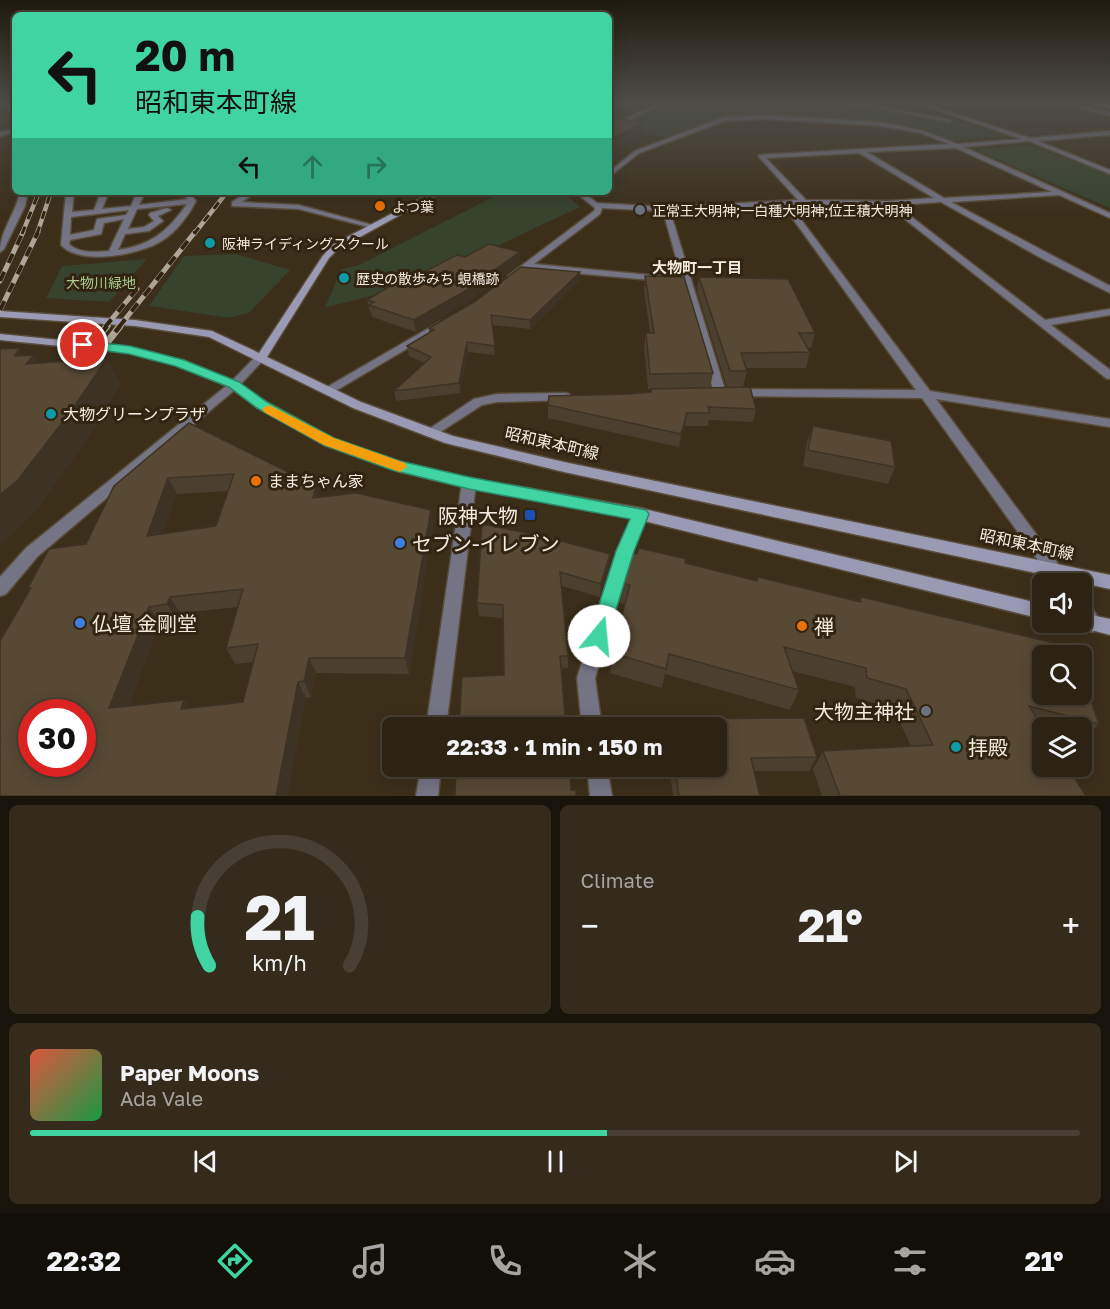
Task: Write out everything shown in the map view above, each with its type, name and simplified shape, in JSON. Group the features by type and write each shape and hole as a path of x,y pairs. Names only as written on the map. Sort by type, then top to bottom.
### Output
{"main road":[{"path":"262,356 326,257 343,241 432,195"},
{"name":"昭和東本町線","path":"0,314 135,323 212,334 262,356 357,405 429,432 564,467 1110,582"},
{"path":"0,337 130,350 180,363 234,385 262,405 329,442 397,466 469,483 640,514 1032,610"},
{"path":"1092,623 1110,627"}],"street":[{"path":"612,173 637,152 668,140"},
{"path":"940,140 1110,216"},
{"path":"804,202 761,156 1029,140"},
{"path":"1031,140 1110,172"},
{"path":"861,151 1022,246 1110,290"},
{"path":"596,205 666,209 804,202 889,203 1060,194"},
{"path":"0,249 21,206 23,195"},
{"path":"70,195 65,244 73,252 90,254 139,249 157,241 189,198"},
{"path":"97,212 104,195"},
{"path":"113,252 140,195"},
{"path":"248,195 235,204 299,207 372,226"},
{"path":"508,280 597,212 599,208 584,195"},
{"path":"66,238 98,232 100,221 189,198"},
{"path":"123,232 152,227 159,221 153,217 156,213 189,198"},
{"path":"889,203 1110,376"},
{"path":"786,204 1058,573"},
{"path":"666,209 688,282 714,393 926,394 1110,423"},
{"path":"68,215 132,212"},
{"path":"527,266 688,282"},
{"path":"1045,323 1110,312"},
{"path":"328,390 450,319"},
{"path":"0,589 32,552 234,385 262,356"},
{"path":"429,432 465,409 489,399 579,397"},
{"path":"437,717 469,483"},
{"path":"591,717 586,678 625,551 640,514"},
{"path":"428,796 430,777"},
{"path":"598,777 600,796"}],"green space":[{"path":"1032,146 1110,175 1110,208 980,152 979,149"},
{"path":"497,195 566,195 580,207 423,278 391,290 325,307 342,269 359,265"},
{"path":"236,254 290,270 250,312 230,318 149,306 184,256"},
{"name":"大物川緑地","path":"147,259 109,302 46,298 62,266"}],"building":[{"path":"489,244 520,252 465,291 414,320 369,305 374,302 367,300 417,270 424,272 457,255 465,257"},
{"path":"521,267 580,272 530,320 491,315 495,346 467,342 459,383 394,391 431,357 407,346 434,330 429,328 474,302"},
{"path":"645,276 684,277 713,373 650,374 646,333 654,333"},
{"path":"699,277 788,279 815,333 799,333 810,352 741,353 747,371 730,371"},
{"path":"19,348 15,356 34,355 26,364 107,358 72,410 17,481 0,495 0,349"},
{"path":"750,387 756,409 708,407 710,413 687,413 681,434 548,405 549,396 630,394 651,392 651,389"},
{"path":"189,423 316,486 313,498 356,493 431,510 405,658 309,658 304,681 298,682 276,796 0,796 0,641 31,588 28,588 49,549 86,544 114,486","holes":["234,474 216,526 147,536 168,478","243,589 226,648 258,644 243,702 181,709 184,700 109,708 149,607 167,604 170,597"]},
{"path":"813,426 891,441 895,467 808,450"},
{"path":"482,524 542,536 610,554 601,584 560,572 568,656 560,656 565,717 460,717 462,677 504,675 503,605 477,603"},
{"path":"639,548 686,559 685,563 757,581 758,577 861,602 861,597 1063,645 1032,645 1032,705 1092,704 1099,724 1092,722 1092,717 1072,717 1029,706 1036,717 1032,717 1032,777 1074,777 1086,796 840,796 823,751 933,745 906,689 867,678 866,668 784,647 799,690 669,654 666,669 612,653 630,585 622,583 631,553 637,554"},
{"path":"804,718 817,757 751,758 760,796 679,796 676,777 727,777 727,719"},
{"path":"456,777 570,777 571,790 576,790 576,796 455,796"}],"railway":[{"path":"22,234 38,195"},
{"path":"37,234 50,195"},
{"path":"194,234 225,195"},
{"path":"0,281 23,232"},
{"path":"0,310 38,232"},
{"path":"119,327 195,232"},
{"path":"105,327 137,289"},
{"path":"68,373 107,326"},
{"path":"83,373 120,326"}],"slow traffic":[{"path":"269,409 329,442 400,467"}],"place":[{"name":"よつ葉","path":"380,206"},
{"name":"正常王大明神;一白種大明神;位王積大明神","path":"640,210"},
{"name":"阪神ライディングスクール","path":"210,243"},
{"name":"歴史の散歩みち 蜆橋跡","path":"344,278"},
{"name":"大物グリーンプラザ","path":"51,414"},
{"name":"ままちゃん家","path":"256,481"},
{"name":"阪神大物","path":"530,515"},
{"name":"セブン-イレブン","path":"400,543"},
{"name":"仏壇 金剛堂","path":"80,623"},
{"name":"禅","path":"802,626"},
{"name":"大物主神社","path":"926,711"},
{"name":"拝殿","path":"956,747"}],"district":[{"name":"大物町一丁目","path":"697,267"}],"route":[{"path":"83,345 130,350 180,363 234,385 262,405 329,442 397,466 469,483 640,514 625,551 599,636"}]}
